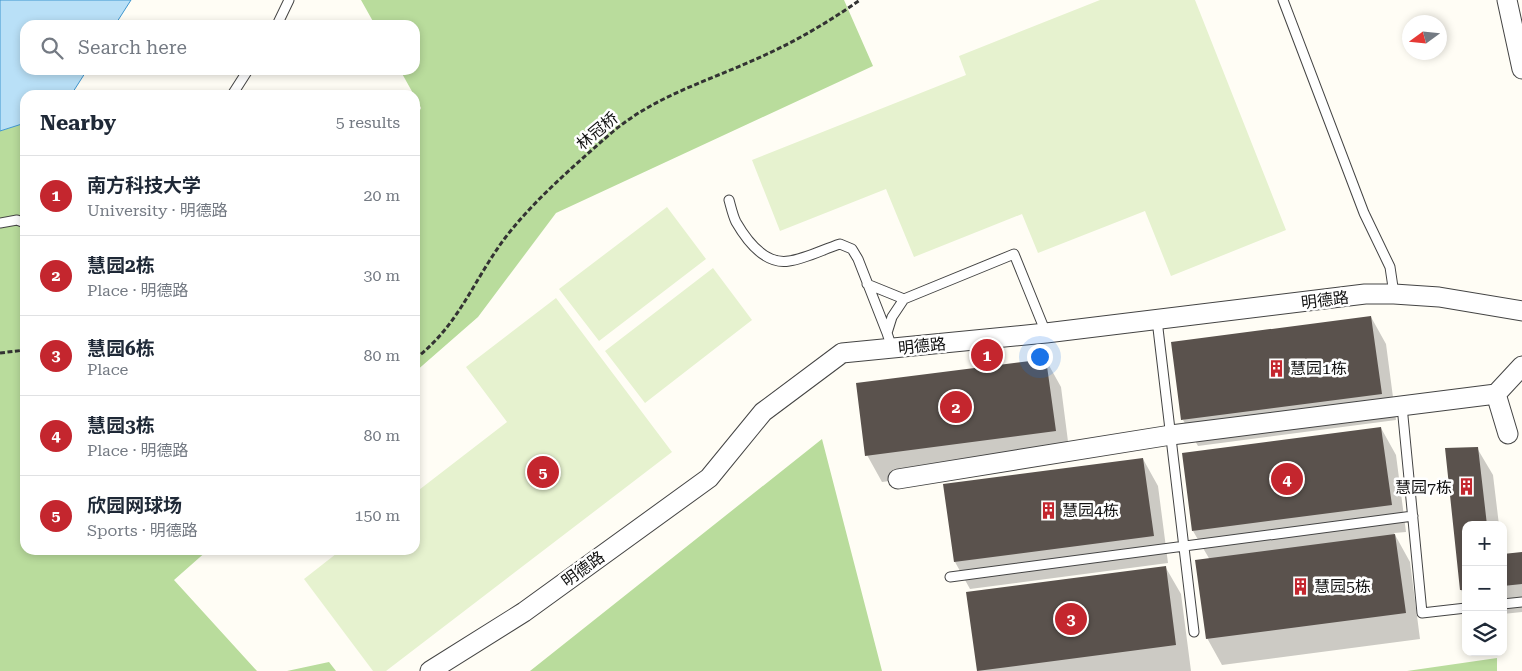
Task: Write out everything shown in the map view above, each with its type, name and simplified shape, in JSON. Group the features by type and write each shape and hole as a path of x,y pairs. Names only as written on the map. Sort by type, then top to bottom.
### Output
{"street":[{"path":"1507,0 1522,69"},
{"name":"明德路","path":"430,671 524,612 708,478 763,412 842,353 889,341 1046,333 1365,294 1439,297 1522,311"},
{"path":"898,480 1171,435 1496,394 1522,366"},
{"path":"1496,394 1508,434"}],"lane":[{"path":"279,20 289,0"},
{"path":"1283,0 1364,213 1390,267 1394,294"},
{"path":"235,90 245,75"},
{"path":"729,200 736,222 756,250 766,258 778,262 790,261 840,244 852,249 858,259 889,341"},
{"path":"0,223 20,221"},
{"path":"889,341 892,317 904,299 1014,254 1046,333"},
{"path":"867,284 904,299"},
{"path":"1157,320 1194,632"},
{"path":"1402,406 1422,613 1462,608"},
{"path":"950,578 1184,545 1413,516"},
{"path":"1507,604 1522,602"}],"path":[{"name":"林冠桥","path":"420,355 434,343 461,310 487,265 524,216 565,174 612,133 637,114 665,98 766,55 804,35 860,0"},
{"path":"0,353 20,351"}],"green space":[{"path":"361,0 844,0 873,66 556,213 478,317 420,368 420,90 411,90 403,75 420,75 420,20 372,20"},
{"path":"1100,0 1195,0 1286,230 1171,276 1145,211 1038,253 1022,214 914,257 886,189 780,231 752,160 966,75 959,56"},
{"path":"20,125 20,555 202,555 174,580 257,671 0,671 0,131"},
{"path":"667,207 706,259 599,341 559,289"},
{"path":"713,268 752,320 645,403 605,351"},
{"path":"556,298 672,452 386,671 373,671 304,579 335,555 420,555 420,489 507,422 466,367"},
{"path":"822,439 882,671 530,671"},
{"path":"1497,658 1497,671 1407,671"},
{"path":"329,662 336,671 287,671"}],"water":[{"path":"0,0 131,0 118,20 20,20 20,75 84,75 74,90 20,90 20,125 0,131"}],"building":[{"name":"慧园1栋","path":"1371,316 1382,394 1181,420 1171,342"},
{"path":"1046,359 1056,431 865,456 856,383"},
{"path":"1381,427 1392,505 1192,531 1182,453"},
{"name":"慧园7栋","path":"1478,447 1487,521 1462,521 1462,590 1460,590 1445,448"},
{"name":"慧园4栋","path":"1143,458 1154,536 954,562 943,484"},
{"name":"慧园5栋","path":"1395,534 1406,613 1206,639 1195,560"},
{"path":"1522,552 1522,584 1507,586 1507,554"},
{"path":"1166,566 1176,645 977,671 966,592"}],"place":[{"name":"南方科技大学","path":"987,355"},
{"name":"慧园1栋","path":"1276,368"},
{"name":"慧园2栋","path":"956,407"},
{"name":"欣园网球场","path":"543,472"},
{"name":"慧园3栋","path":"1287,479"},
{"name":"慧园7栋","path":"1466,487"},
{"name":"慧园4栋","path":"1048,510"},
{"name":"慧园5栋","path":"1300,586"},
{"name":"慧园6栋","path":"1071,619"}]}
